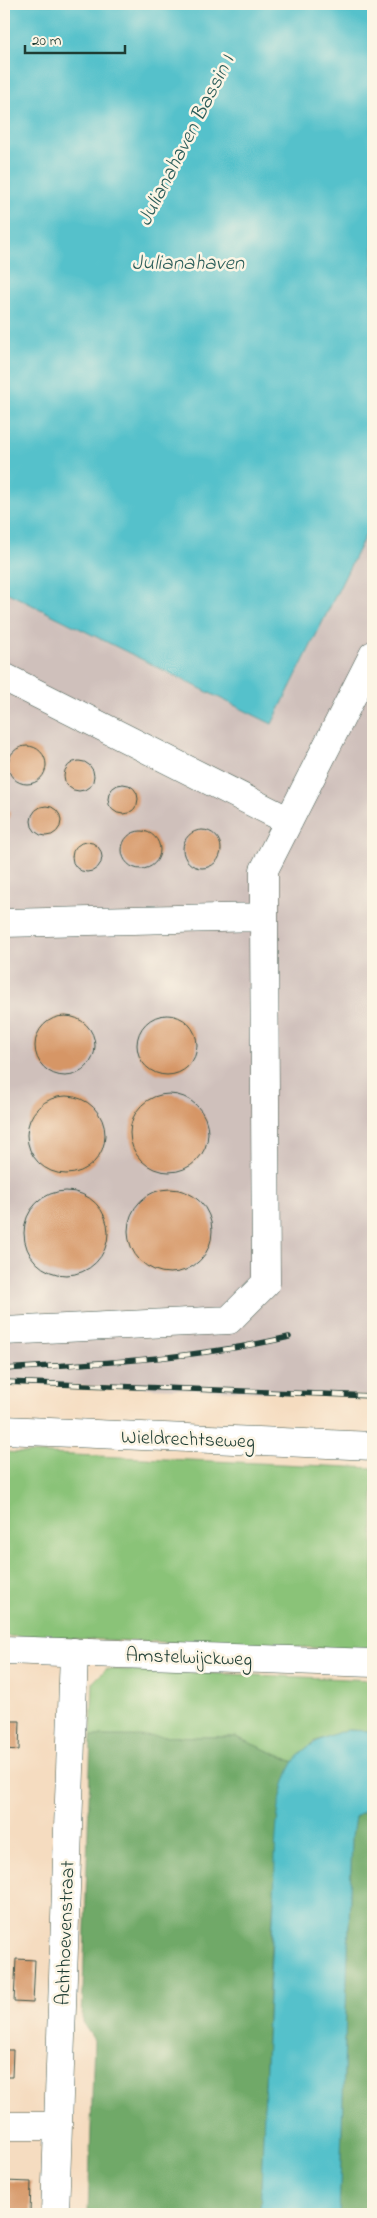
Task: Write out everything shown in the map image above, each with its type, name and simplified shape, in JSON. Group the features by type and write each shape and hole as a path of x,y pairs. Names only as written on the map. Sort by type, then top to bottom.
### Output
{"street":[{"path":"4,1331 229,1320 266,1283 264,870 373,655"},
{"path":"4,677 290,821"},
{"path":"4,923 264,917"},
{"name":"Wieldrechtseweg","path":"4,1430 373,1446"},
{"name":"Amstelwijckweg","path":"4,1650 373,1664"},
{"name":"Achthoevenstraat","path":"54,2214 74,1652"},
{"path":"4,2126 57,2126"}],"shaded area":[{"path":"373,518 373,1396 4,1383 4,590"}],"green space":[{"path":"4,1452 373,1468 373,1650 4,1636"},
{"path":"106,1669 373,1680 373,1731 346,1730 313,1742 294,1762 236,1737 91,1736 93,1682"},
{"path":"91,1736 236,1737 294,1762 283,1788 278,1829 270,1962 260,2214 88,2214 94,2040 82,2022"},
{"path":"373,1803 373,2214 339,2214 352,1836 355,1817"}],"water":[{"name":"Julianahaven","path":"4,4 373,4 373,520 272,724 4,591"},
{"path":"346,1730 373,1731 373,1803 355,1817 352,1836 339,2214 260,2214 275,1849 281,1794 293,1763 304,1750 316,1742"}],"building":[{"path":"27,746 40,752 46,765 40,778 27,784 14,778 8,765 14,752"},
{"path":"79,761 85,762 93,770 93,782 85,790 79,791 73,790 65,782 64,776 65,770 73,762"},
{"path":"123,784 129,785 137,793 137,805 129,813 123,814 117,813 109,805 108,799 109,793 117,785"},
{"path":"4,802 10,812 8,824 4,830"},
{"path":"46,806 52,807 60,815 60,827 52,835 46,836 40,835 32,827 31,821 32,815 40,807"},
{"path":"202,830 215,836 221,849 215,862 202,868 189,862 183,849 189,836"},
{"path":"141,831 154,837 160,850 154,863 141,869 128,863 122,850 128,837"},
{"path":"87,842 93,843 101,851 101,863 93,871 87,872 81,871 73,863 72,857 73,851 81,843"},
{"path":"167,1015 184,1020 192,1028 197,1045 192,1062 184,1070 167,1075 150,1070 142,1062 137,1045 142,1028 150,1020"},
{"path":"65,1016 82,1021 90,1029 95,1046 90,1063 82,1071 65,1076 48,1071 40,1063 35,1046 40,1029 48,1021"},
{"path":"169,1094 184,1097 201,1111 205,1118 208,1133 205,1148 191,1165 184,1169 169,1172 154,1169 137,1155 133,1148 130,1133 133,1118 147,1101 154,1097"},
{"path":"66,1096 81,1099 98,1113 102,1120 105,1135 102,1150 88,1167 81,1171 66,1174 51,1171 34,1157 30,1150 27,1135 30,1120 44,1103 51,1099"},
{"path":"170,1189 186,1192 200,1201 209,1215 212,1231 209,1247 200,1261 186,1270 170,1273 154,1270 140,1261 131,1247 128,1231 131,1215 140,1201 154,1192"},
{"path":"66,1191 82,1194 96,1203 105,1217 108,1233 105,1249 96,1263 82,1272 66,1275 50,1272 36,1263 27,1249 24,1233 27,1217 36,1203 50,1194"},
{"path":"4,1721 20,1721 19,1750 4,1749"},
{"path":"16,1959 35,1960 33,2003 14,2002"},
{"path":"4,2050 13,2050 12,2077 4,2077"},
{"path":"4,2181 31,2182 30,2214 4,2214"}],"railway":[{"path":"4,1369 183,1355 289,1337"},
{"path":"4,1382 373,1396"}],"water label":[{"name":"Julianahaven Bassin I","path":"185,140"}]}
